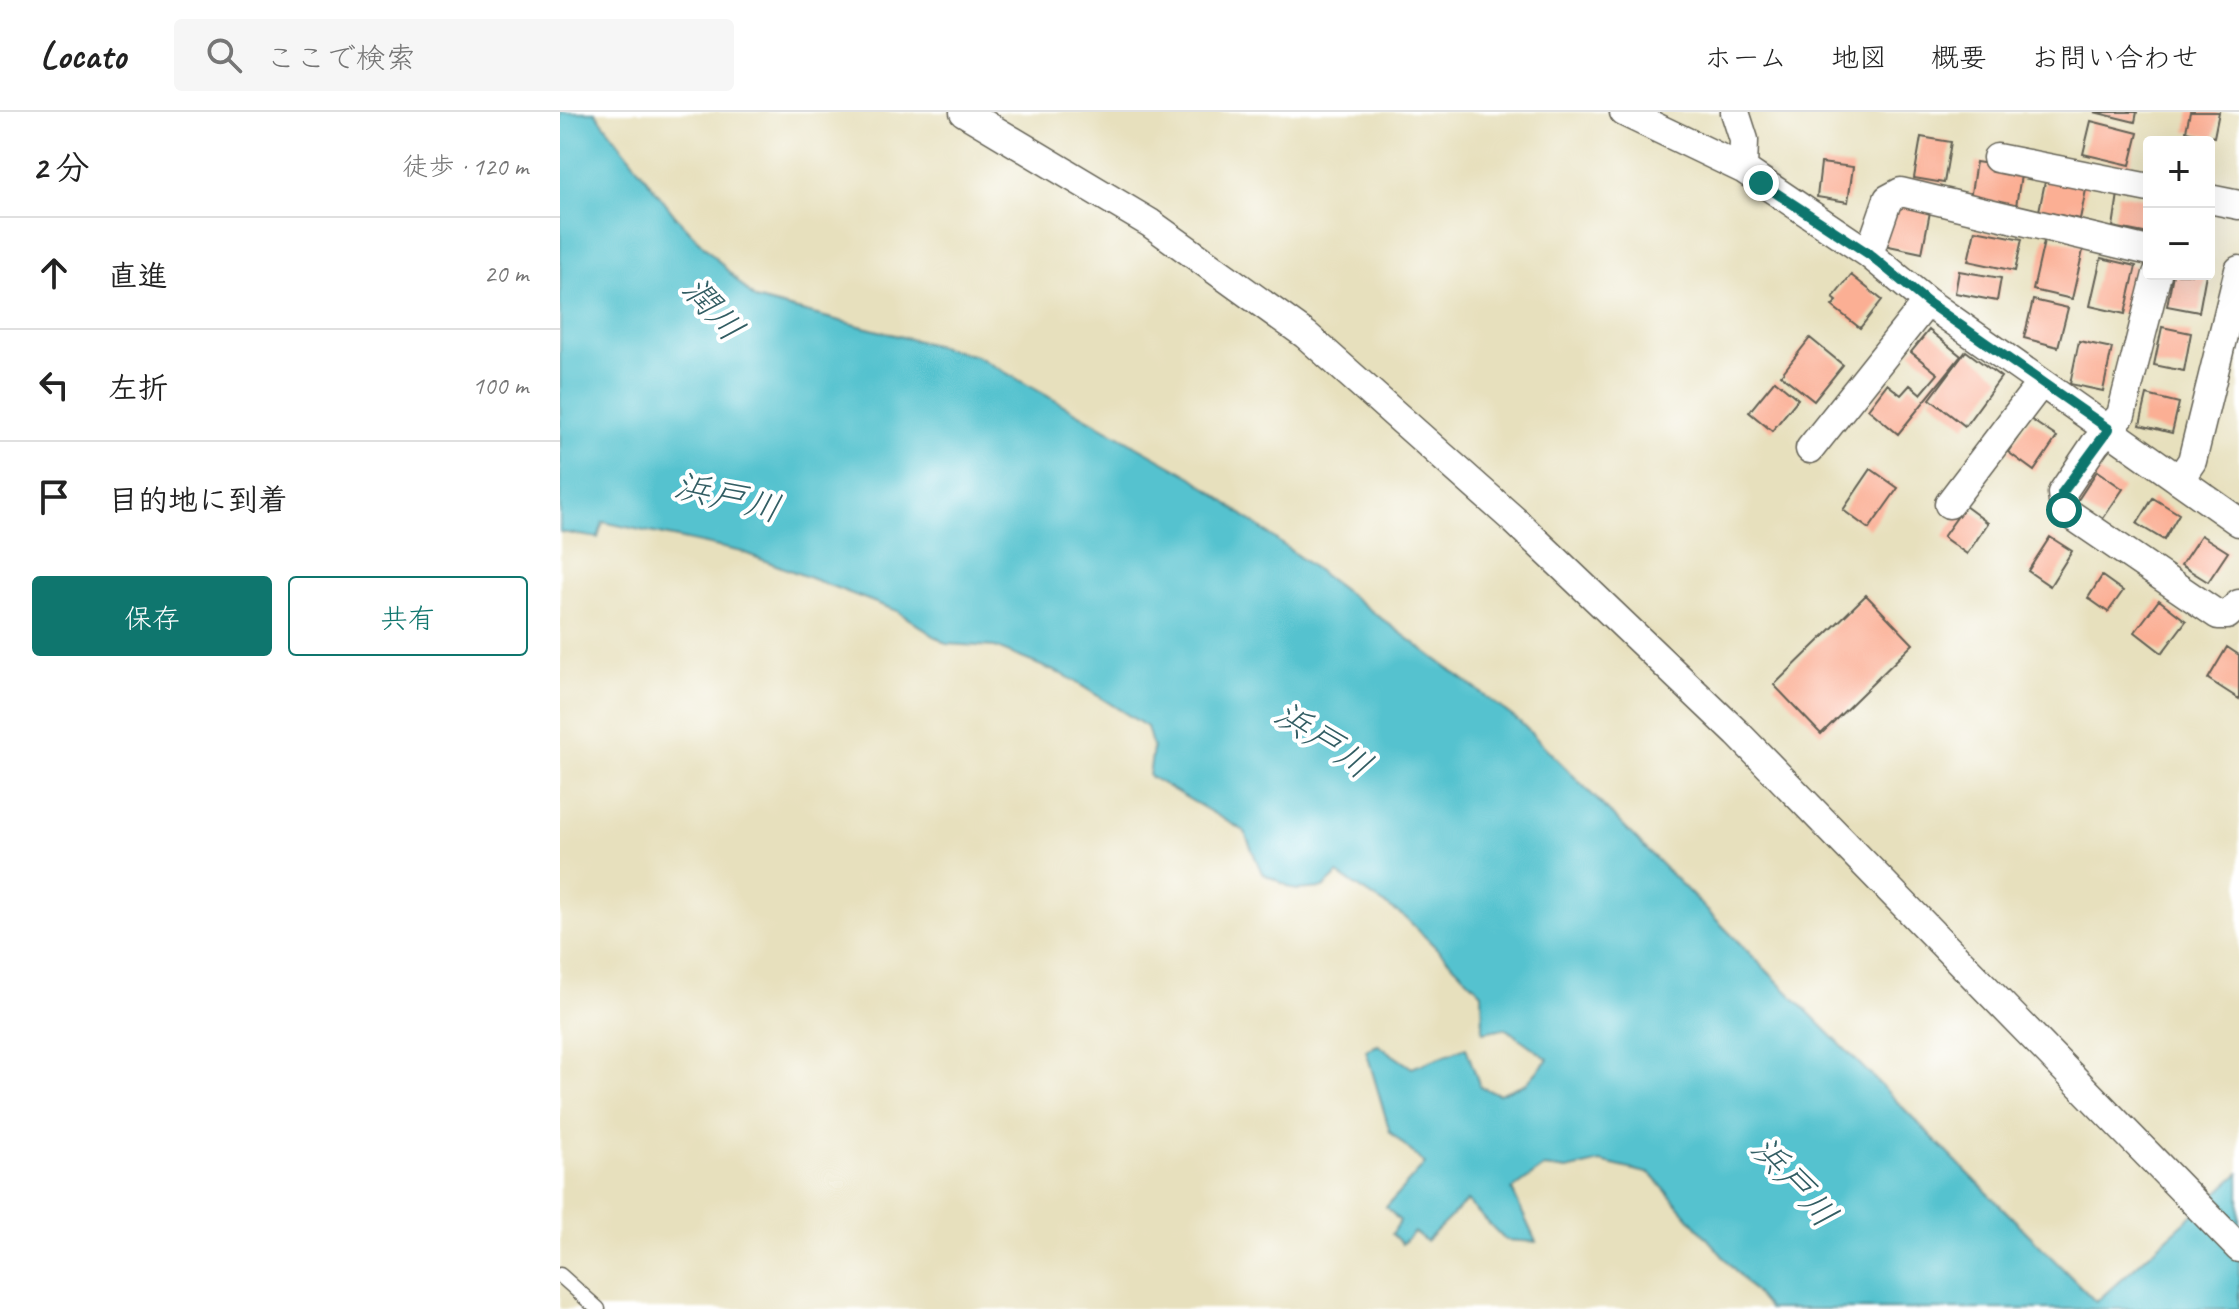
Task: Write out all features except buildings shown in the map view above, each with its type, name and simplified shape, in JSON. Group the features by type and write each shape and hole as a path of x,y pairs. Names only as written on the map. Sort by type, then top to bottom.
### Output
{"street":[{"path":"964,112 1150,223 1306,335 1514,520 1738,734 2239,1248"},
{"path":"1624,112 1743,169 1869,254 1927,302 2239,522"},
{"path":"1735,112 1744,140 1743,169"},
{"path":"1997,158 2143,187"},
{"path":"1869,254 1888,199 1901,192 2143,250"},
{"path":"2215,200 2239,205"},
{"path":"2179,480 2192,461 2239,270"},
{"path":"2155,280 2121,415 2062,493 2064,510 2218,615 2227,615 2239,604"},
{"path":"1810,449 1927,302"},
{"path":"1949,504 2041,383"}],"lane":[{"path":"560,1275 598,1309"}],"water":[{"path":"560,112 595,112 676,217 755,299 976,356 1192,477 1520,722 2096,1302 2239,1173 2239,1309 1769,1309 1651,1174 1600,1162 1567,1170 1544,1167 1512,1190 1536,1242 1505,1240 1467,1201 1426,1241 1414,1232 1402,1244 1392,1234 1400,1221 1386,1207 1425,1164 1390,1132 1366,1050 1378,1045 1412,1068 1466,1047 1480,1087 1499,1094 1527,1083 1548,1059 1505,1028 1483,1032 1482,993 1406,918 1338,874 1323,888 1296,890 1262,873 1244,831 1149,776 1153,748 1147,727 1066,676 995,647 946,644 897,611 742,552 603,522 598,538 560,532"}],"route":[{"path":"1761,183 1869,254 1927,302 2109,429 2095,444 2062,493 2064,510"}],"water label":[{"name":"潤川","path":"714,308"},
{"name":"浜戸川","path":"728,496"},
{"name":"浜戸川","path":"1324,739"},
{"name":"浜戸川","path":"1795,1181"}]}
